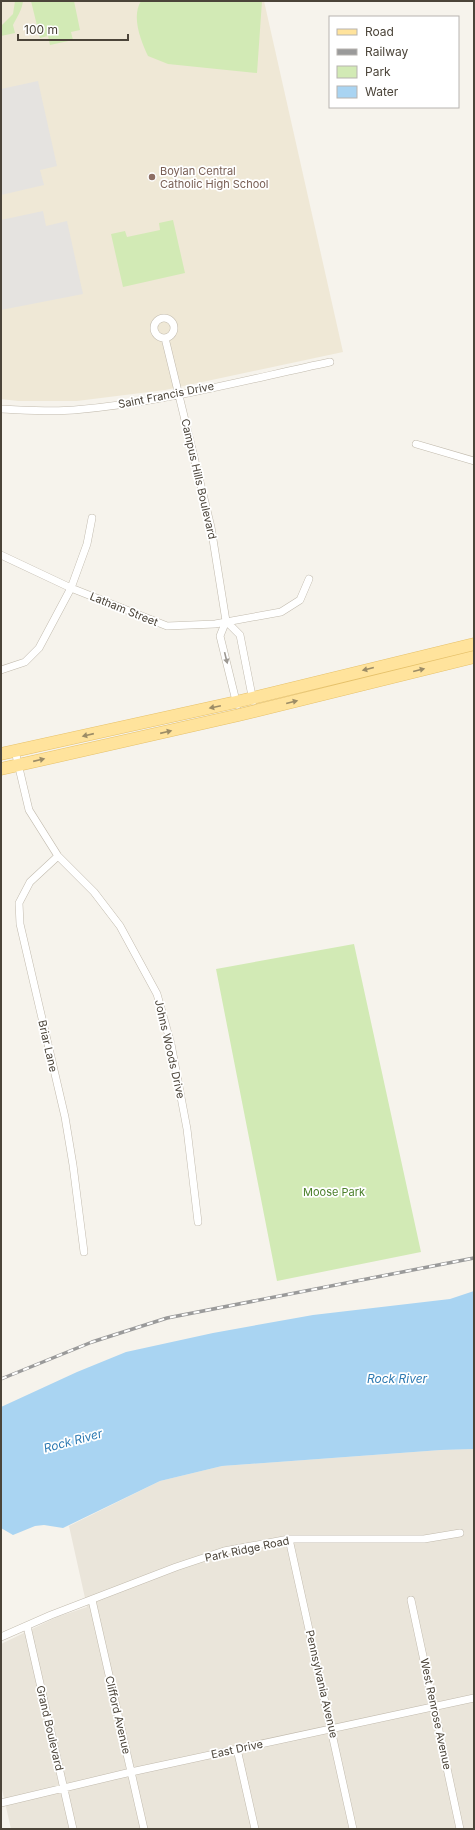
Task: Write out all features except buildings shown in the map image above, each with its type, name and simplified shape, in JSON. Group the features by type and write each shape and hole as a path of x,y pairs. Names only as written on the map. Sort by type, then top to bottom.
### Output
{"main road":[{"path":"1,754 236,702 474,644"},
{"path":"1,769 254,712 474,657"}],"street":[{"name":"Campus Hills Boulevard","path":"165,338 211,527 226,621 220,636 239,715"},
{"name":"Saint Francis Drive","path":"1,409 72,410 112,406 179,394 330,362"},
{"path":"416,444 474,461"},
{"path":"1,670 25,662 39,648 71,588 88,544 92,518"},
{"name":"Latham Street","path":"1,555 71,588 167,626 214,624 281,612 300,600 309,579"},
{"path":"226,621 240,635 254,712"},
{"name":"Johns Woods Drive","path":"15,751 20,765 29,810 58,856 94,892 120,926 157,994 171,1044 186,1129 198,1222"},
{"name":"Briar Lane","path":"58,856 30,882 19,903 20,924 65,1117 73,1164 84,1252"},
{"name":"Park Ridge Road","path":"1,1637 51,1615 204,1557 224,1551 289,1539 424,1539 460,1533"},
{"name":"Pennsylvania Avenue","path":"289,1539 353,1829"},
{"name":"Clifford Avenue","path":"92,1600 144,1829"},
{"name":"West Renrose Avenue","path":"411,1600 460,1829"},
{"name":"Grand Boulevard","path":"27,1626 73,1829"},
{"name":"East Drive","path":"1,1803 131,1772 474,1698"},
{"path":"237,1749 255,1829"}],"shaded area":[{"name":"Boylan Central Catholic High School","path":"1,1 264,1 343,352 165,390 77,401 18,401 1,399"},
{"path":"38,81 57,166 40,170 44,185 1,195 1,89"},
{"path":"43,211 46,226 67,221 83,294 1,310 1,220"},
{"path":"474,1449 474,1829 11,1829 1,1785 1,1644 57,1617 87,1607 69,1526 160,1481 222,1466 441,1450"}],"green space":[{"path":"15,1 23,1 13,25 15,33 1,36 1,26 13,14"},
{"path":"31,1 74,1 80,30 71,32 73,40 50,45 48,36 40,38"},
{"path":"141,1 262,1 257,73 168,64 148,56 138,29 137,14"},
{"path":"173,220 185,273 123,287 111,234 125,231 127,237 160,230 159,223"},
{"name":"Moose Park","path":"354,944 421,1252 277,1281 216,969"}],"water":[{"name":"Rock River","path":"474,1291 474,1449 441,1450 222,1466 160,1481 63,1528 44,1525 35,1526 13,1535 1,1528 1,1407 77,1372 126,1352 213,1333 313,1315 450,1299"}],"railway":[{"path":"1,1379 92,1342 167,1318 474,1258"}],"place":[{"name":"Boylan Central Catholic High School","path":"152,177"}]}
